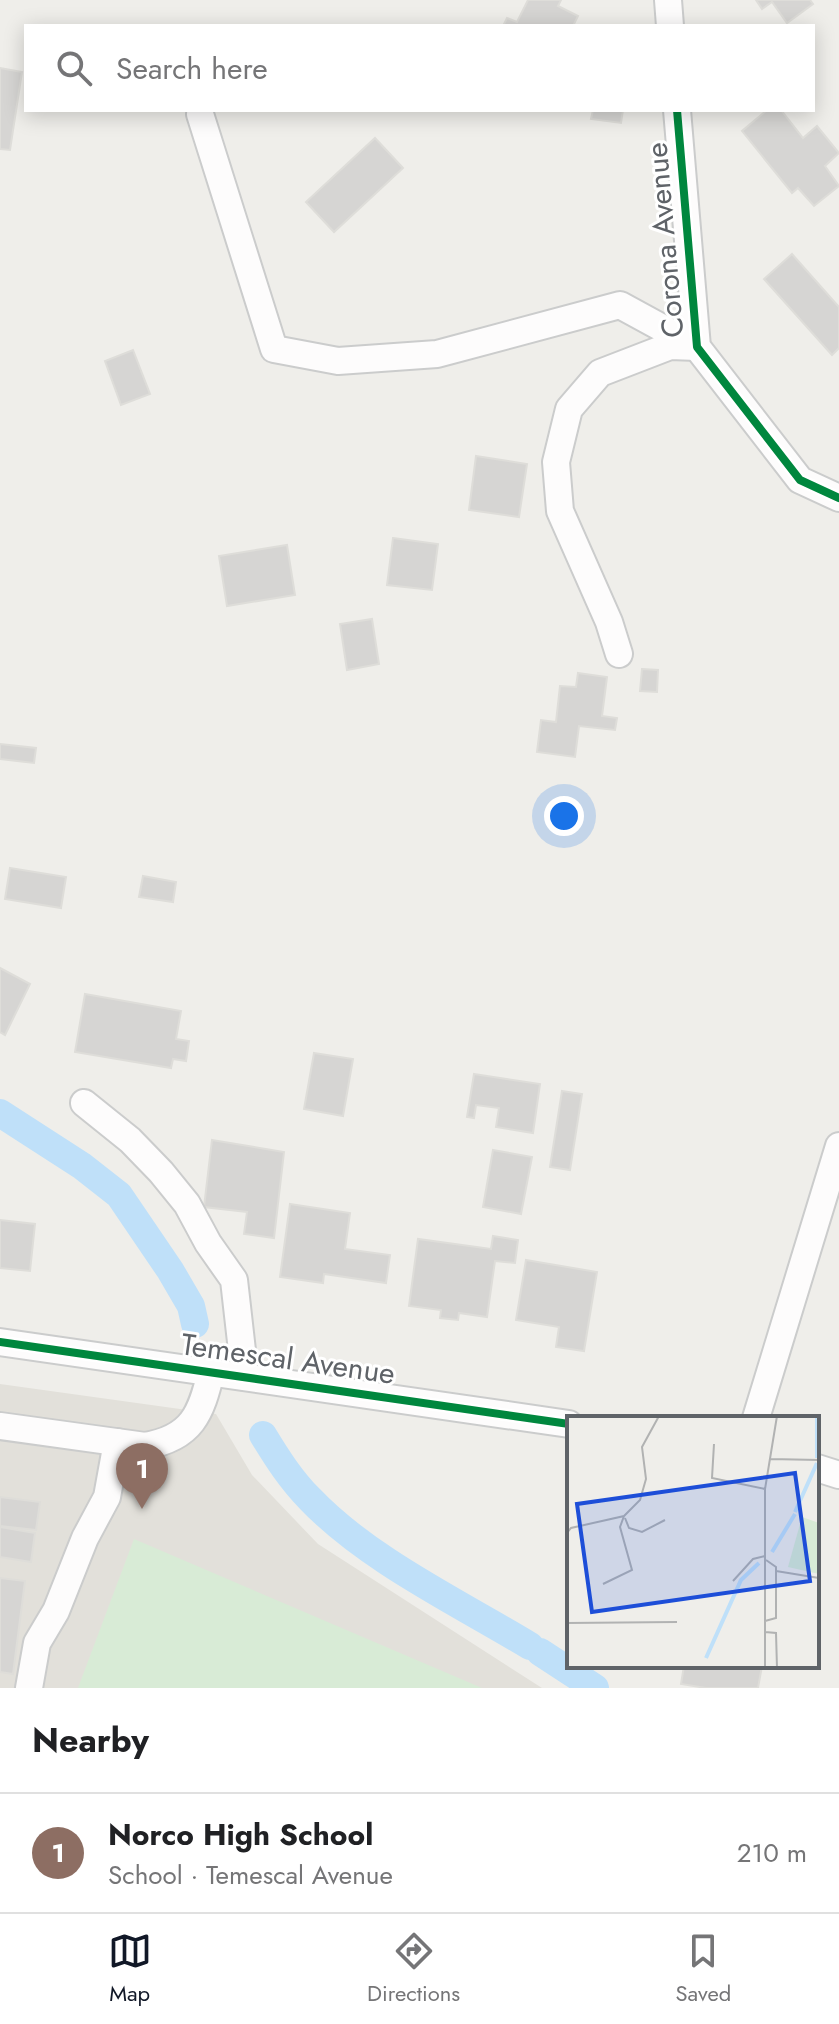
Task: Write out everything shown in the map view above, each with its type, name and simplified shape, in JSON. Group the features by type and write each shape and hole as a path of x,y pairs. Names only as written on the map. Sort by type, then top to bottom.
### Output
{"street":[{"path":"668,0 670,24"},
{"name":"Corona Avenue","path":"677,112 697,347 800,480 839,498"},
{"path":"200,114 274,349 338,361 437,354 620,305 697,347"},
{"path":"619,654 609,622 560,511 556,462 569,409 600,373 670,346 697,347"},
{"path":"84,1103 130,1140 161,1172 187,1204 208,1243 234,1280 245,1377"},
{"path":"757,1416 839,1146"},
{"name":"Temescal Avenue","path":"0,1342 567,1424"},
{"path":"0,1426 145,1446 171,1440 194,1421 204,1404 211,1372"},
{"path":"29,1688 37,1643 56,1611 85,1538 107,1497 117,1442"},
{"path":"819,1469 839,1475"}],"shaded area":[{"path":"0,1384 216,1414 252,1475 318,1544 542,1688 0,1688"}],"green space":[{"path":"134,1539 482,1688 78,1688"}],"building":[{"path":"528,0 561,0 558,6 578,16 574,24 504,24 507,18 517,22"},
{"path":"756,0 810,0 813,4 787,23 772,2 762,9"},
{"path":"0,68 22,72 10,150 0,149"},
{"path":"593,112 623,112 621,123 591,119"},
{"path":"765,112 783,112 803,138 817,126 839,153 825,166 839,186 814,206 798,188 792,193 742,131"},
{"path":"375,138 403,168 334,232 306,202"},
{"path":"792,254 839,307 839,348 832,355 764,279"},
{"path":"133,350 150,394 121,405 105,361"},
{"path":"476,456 527,464 519,517 469,510"},
{"path":"393,538 438,544 432,590 387,585"},
{"path":"287,545 295,595 227,606 219,556"},
{"path":"372,619 379,664 347,670 340,624"},
{"path":"642,669 658,670 657,692 640,691"},
{"path":"578,673 607,677 602,716 617,718 615,730 579,726 575,757 537,752 541,720 556,722 560,686 576,687"},
{"path":"0,744 36,748 34,763 0,759"},
{"path":"10,868 66,877 61,908 5,899"},
{"path":"143,876 176,882 173,902 139,897"},
{"path":"0,968 30,984 5,1035 0,1032"},
{"path":"85,994 181,1011 176,1039 189,1041 186,1061 173,1059 171,1068 75,1052"},
{"path":"314,1053 353,1059 343,1116 304,1109"},
{"path":"474,1074 540,1084 533,1133 496,1127 499,1108 476,1105 474,1118 467,1117"},
{"path":"562,1091 582,1094 570,1170 550,1167"},
{"path":"212,1140 284,1152 274,1238 244,1234 247,1212 204,1207"},
{"path":"493,1150 532,1157 521,1214 483,1207"},
{"path":"290,1204 350,1213 345,1249 390,1255 386,1283 324,1274 323,1283 280,1277"},
{"path":"0,1220 35,1224 30,1271 0,1268"},
{"path":"493,1236 518,1240 515,1263 495,1261 487,1317 459,1313 458,1320 440,1318 441,1310 409,1306 418,1239 491,1249"},
{"path":"526,1260 597,1272 584,1351 556,1347 559,1327 516,1320"},
{"path":"0,1497 40,1502 36,1530 0,1526"},
{"path":"0,1527 35,1533 31,1562 0,1557"},
{"path":"0,1578 25,1581 13,1674 0,1672"},
{"path":"684,1668 762,1668 758,1688 706,1688 681,1684"}],"waterway":[{"path":"0,1113 82,1166 119,1195 170,1270 191,1306 195,1324"},
{"path":"263,1435 303,1492 358,1541 415,1579 530,1646"},
{"path":"540,1652 595,1688"}],"cycle path":[{"path":"677,112 697,347 800,480 839,498"},
{"path":"0,1342 567,1424"}],"place":[{"name":"Norco High School","path":"142,1509"}]}
